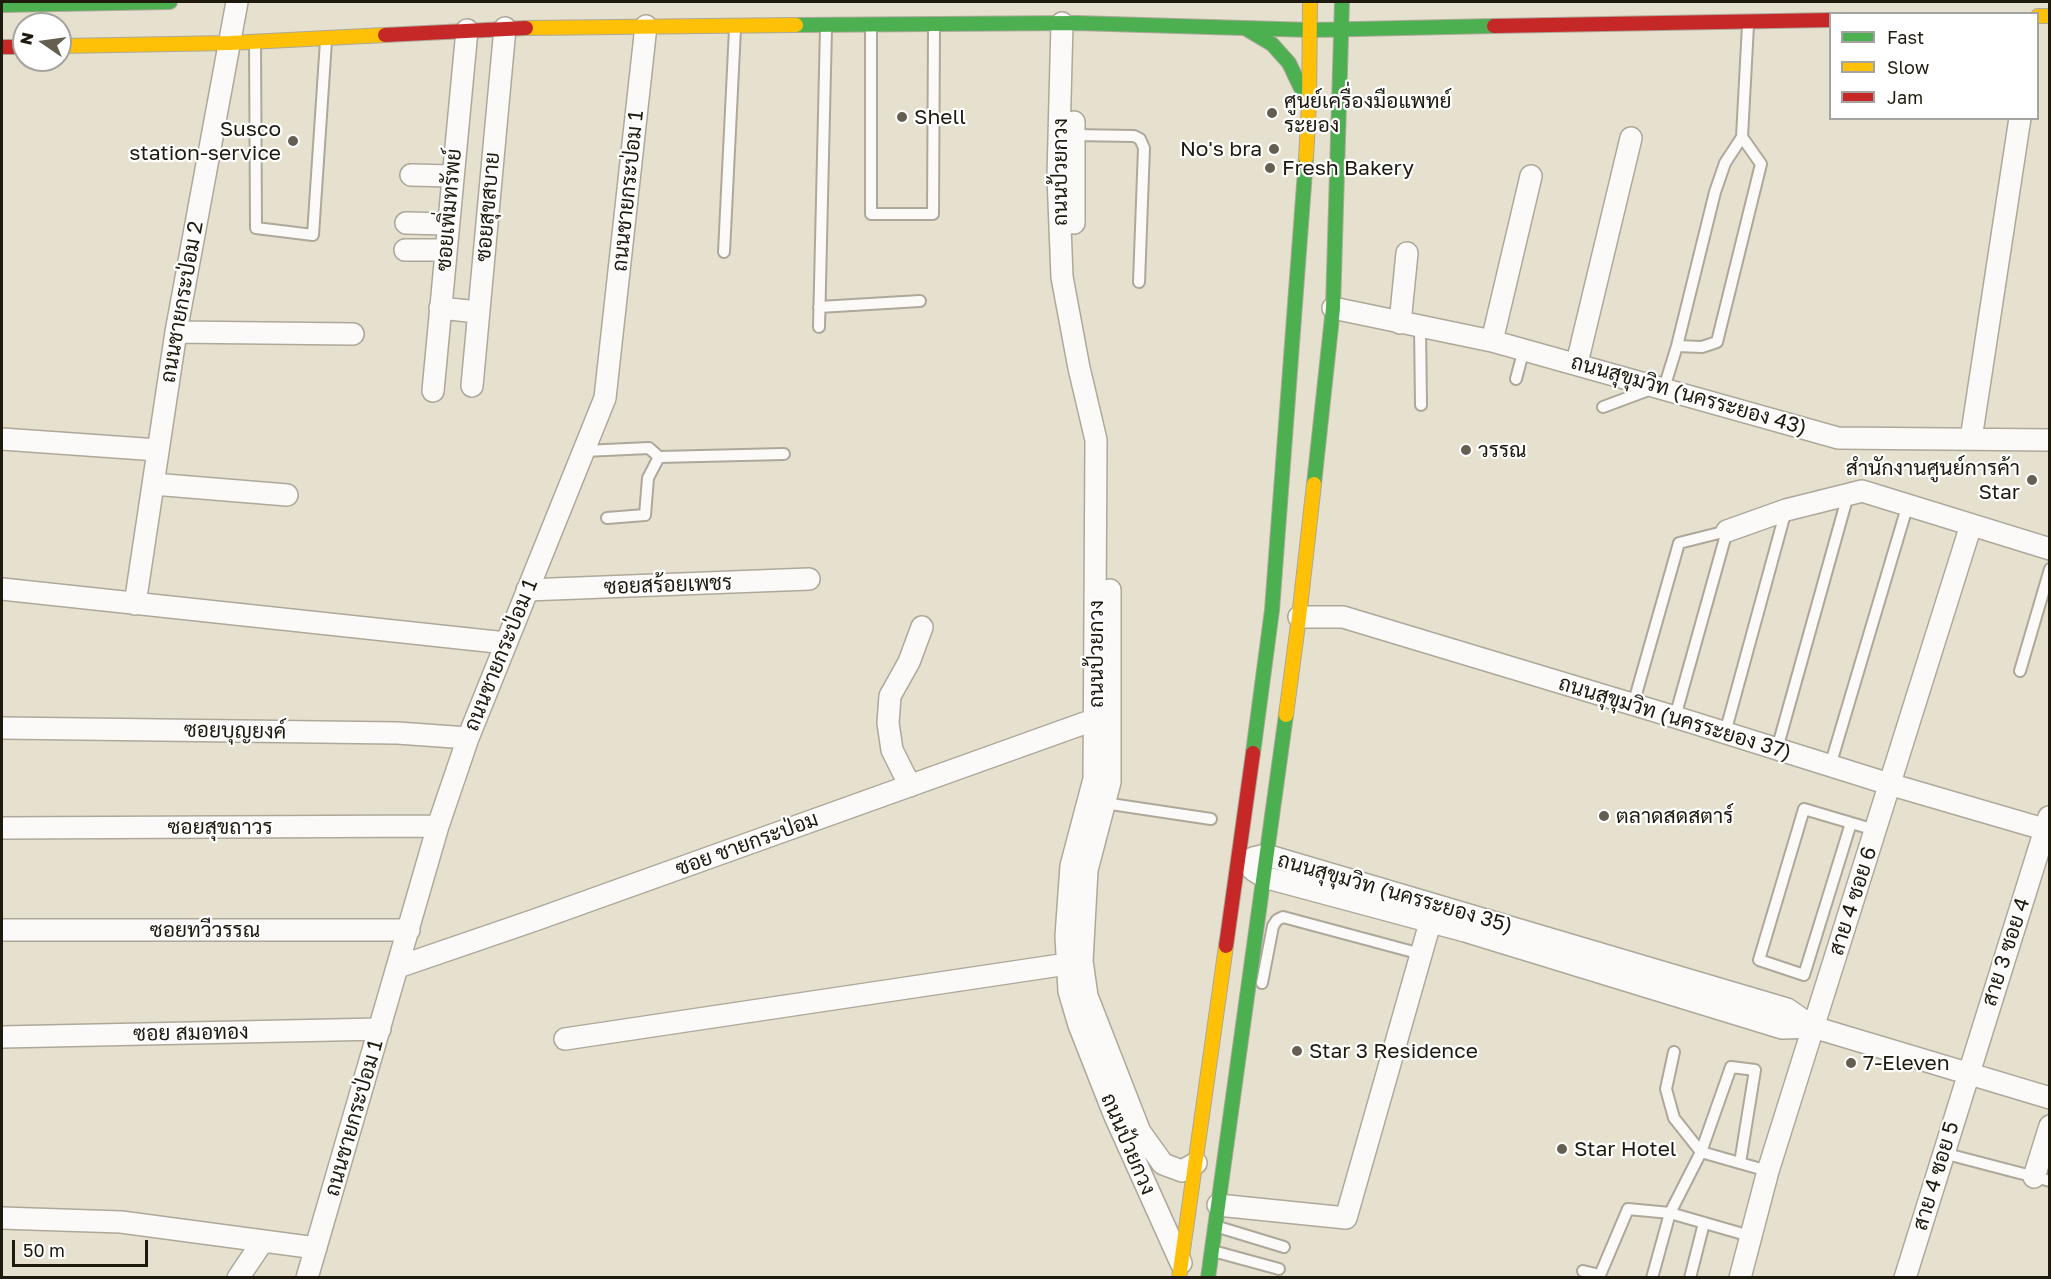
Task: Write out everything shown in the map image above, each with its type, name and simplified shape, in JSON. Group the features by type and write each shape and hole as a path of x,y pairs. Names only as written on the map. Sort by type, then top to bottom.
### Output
{"street":[{"path":"2,5 170,2"},
{"name":"ถนนชายกระป่อม 2","path":"135,604 176,332 237,2"},
{"path":"1180,1270 1272,610 1309,105 1310,2"},
{"path":"1210,1276 1299,617 1333,308 1342,2"},
{"path":"72,46 230,43 505,28 1069,23 1341,30 1829,20"},
{"name":"ถนนป้วยกวง","path":"1069,23 1074,264 1084,338 1109,435 1110,782 1087,870 1082,961 1087,996 1140,1132 1163,1164 1182,1171 1196,1162"},
{"name":"ถนนป้วยกวง","path":"1069,23 1058,176 1062,277 1079,368 1096,440 1094,779 1071,866 1066,936 1069,990 1079,1026 1180,1270"},
{"name":"ถนนชายกระป่อม 1","path":"307,1278 438,826 468,738 605,398 646,26"},
{"name":"ซอยสุขสบาย","path":"472,386 505,28"},
{"path":"1245,28 1272,44 1289,63 1309,105"},
{"name":"ซอยเพิ่มทรัพย์","path":"433,391 467,30"},
{"path":"1971,439 2020,120"},
{"path":"1576,363 1631,138"},
{"path":"411,175 452,176"},
{"path":"1492,341 1531,176"},
{"path":"406,223 448,224"},
{"path":"405,250 445,250"},
{"path":"1407,253 1410,325"},
{"path":"440,308 478,312"},
{"name":"ถนนสุขุมวิท (นครระยอง 43)","path":"1333,308 1524,349 1838,438 2049,440"},
{"path":"176,332 353,334"},
{"path":"2,439 158,450"},
{"path":"153,484 287,495"},
{"path":"1727,531 1786,510 1862,491 2049,549"},
{"name":"สาย 4 ซอย 6","path":"1740,1278 1768,1171 1971,525"},
{"name":"ซอยสร้อยเพชร","path":"527,590 809,579"},
{"path":"2,590 506,643"},
{"name":"ถนนสุขุมวิท (นครระยอง 37)","path":"1299,617 1343,617 1889,784 2048,826"},
{"path":"910,786 892,750 888,723 890,696 909,662 922,627"},
{"name":"ซอย ชายกระป่อม","path":"398,966 535,920 1096,719"},
{"name":"ซอยบุญยงค์","path":"2,728 397,733 468,738"},
{"name":"ซอยสุขถาวร","path":"2,828 438,826"},
{"name":"สาย 3 ซอย 4","path":"1968,1074 2048,826"},
{"name":"ถนนสุขุมวิท (นครระยอง 35)","path":"1238,860 1266,855 1433,913"},
{"name":"ถนนสุขุมวิท (นครระยอง 35)","path":"1238,860 1264,877 1433,913 1787,1008 1813,1027 2049,1098"},
{"path":"1218,1205 1346,1218 1433,913"},
{"name":"ซอยทวีวรรณ","path":"2,930 409,930"},
{"path":"565,1039 1067,964"},
{"name":"ซอย สมอทอง","path":"2,1037 380,1029"},
{"name":"สาย 4 ซอย 5","path":"1905,1278 1968,1074"},
{"path":"2042,1179 2049,1126"},
{"path":"1127,1143 1145,1153 1153,1150"},
{"path":"2,1218 121,1222 315,1248"},
{"path":"238,1278 263,1241"}],"lane":[{"path":"1604,407 1657,386 1677,346 1715,192 1725,163 1742,137 1748,21"},
{"path":"871,24 871,214 933,214 934,24"},
{"path":"723,252 735,25"},
{"path":"819,327 826,25"},
{"path":"255,41 256,228 313,235 326,37"},
{"path":"1073,135 1134,136 1140,139 1144,148 1139,282"},
{"path":"1677,346 1702,347 1717,342 1761,164 1742,137"},
{"path":"819,307 920,301"},
{"path":"1410,325 1421,405"},
{"path":"1516,379 1524,349"},
{"path":"584,451 649,448 659,457 783,454"},
{"path":"607,518 645,515 648,478 659,457"},
{"path":"1777,749 1848,495"},
{"path":"1830,766 1908,504"},
{"path":"1725,733 1786,510"},
{"path":"1633,705 1679,543 1727,531 1675,717"},
{"path":"2020,671 2049,569"},
{"path":"1104,803 1211,819"},
{"path":"1851,823 1804,975 1759,960 1803,809 1851,823 1875,830"},
{"path":"1261,992 1273,926 1276,920 1283,917 1421,954"},
{"path":"1241,1040 1248,1040 1255,1025"},
{"path":"1674,1052 1666,1089 1674,1118 1701,1152 1768,1171"},
{"path":"1652,1278 1670,1213 1701,1152 1731,1067 1755,1070 1740,1163"},
{"path":"1943,1153 2042,1179"},
{"path":"1583,1271 1600,1275 1628,1209 1670,1213 1750,1236"},
{"path":"1690,1278 1704,1223"},
{"path":"1215,1226 1284,1247"},
{"path":"1212,1251 1279,1269"}],"traffic: fast":[{"path":"2,5 170,2"},
{"path":"1314,484 1333,308 1342,2"},
{"path":"796,25 1076,23 1311,30 1494,26"},
{"path":"1245,28 1272,44 1289,63 1309,105"},
{"path":"1253,753 1272,610 1306,158"},
{"path":"1208,1278 1286,715"}],"traffic: slow":[{"path":"1306,158 1310,2"},
{"path":"2039,16 2050,16"},
{"path":"526,28 796,25"},
{"path":"72,46 230,43 385,35"},
{"path":"1286,715 1314,484"},
{"path":"1179,1278 1226,946"}],"traffic: jam":[{"path":"1494,26 1829,20"},
{"path":"385,35 526,28"},
{"path":"2,47 12,47"},
{"path":"1226,946 1253,753"}],"place":[{"name":"ศูนย์เครื่องมือแพทย์ ระยอง","path":"1272,113"},
{"name":"Shell","path":"902,117"},
{"name":"Susco station-service","path":"293,141"},
{"name":"No's bra","path":"1274,149"},
{"name":"Fresh Bakery","path":"1270,168"},
{"name":"วรรณ","path":"1466,450"},
{"name":"สำนักงานศูนย์การค้า Star","path":"2032,480"},
{"name":"ตลาดสดสตาร์","path":"1604,816"},
{"name":"Star 3 Residence","path":"1297,1051"},
{"name":"7-Eleven","path":"1851,1063"},
{"name":"Star Hotel","path":"1562,1149"}]}
